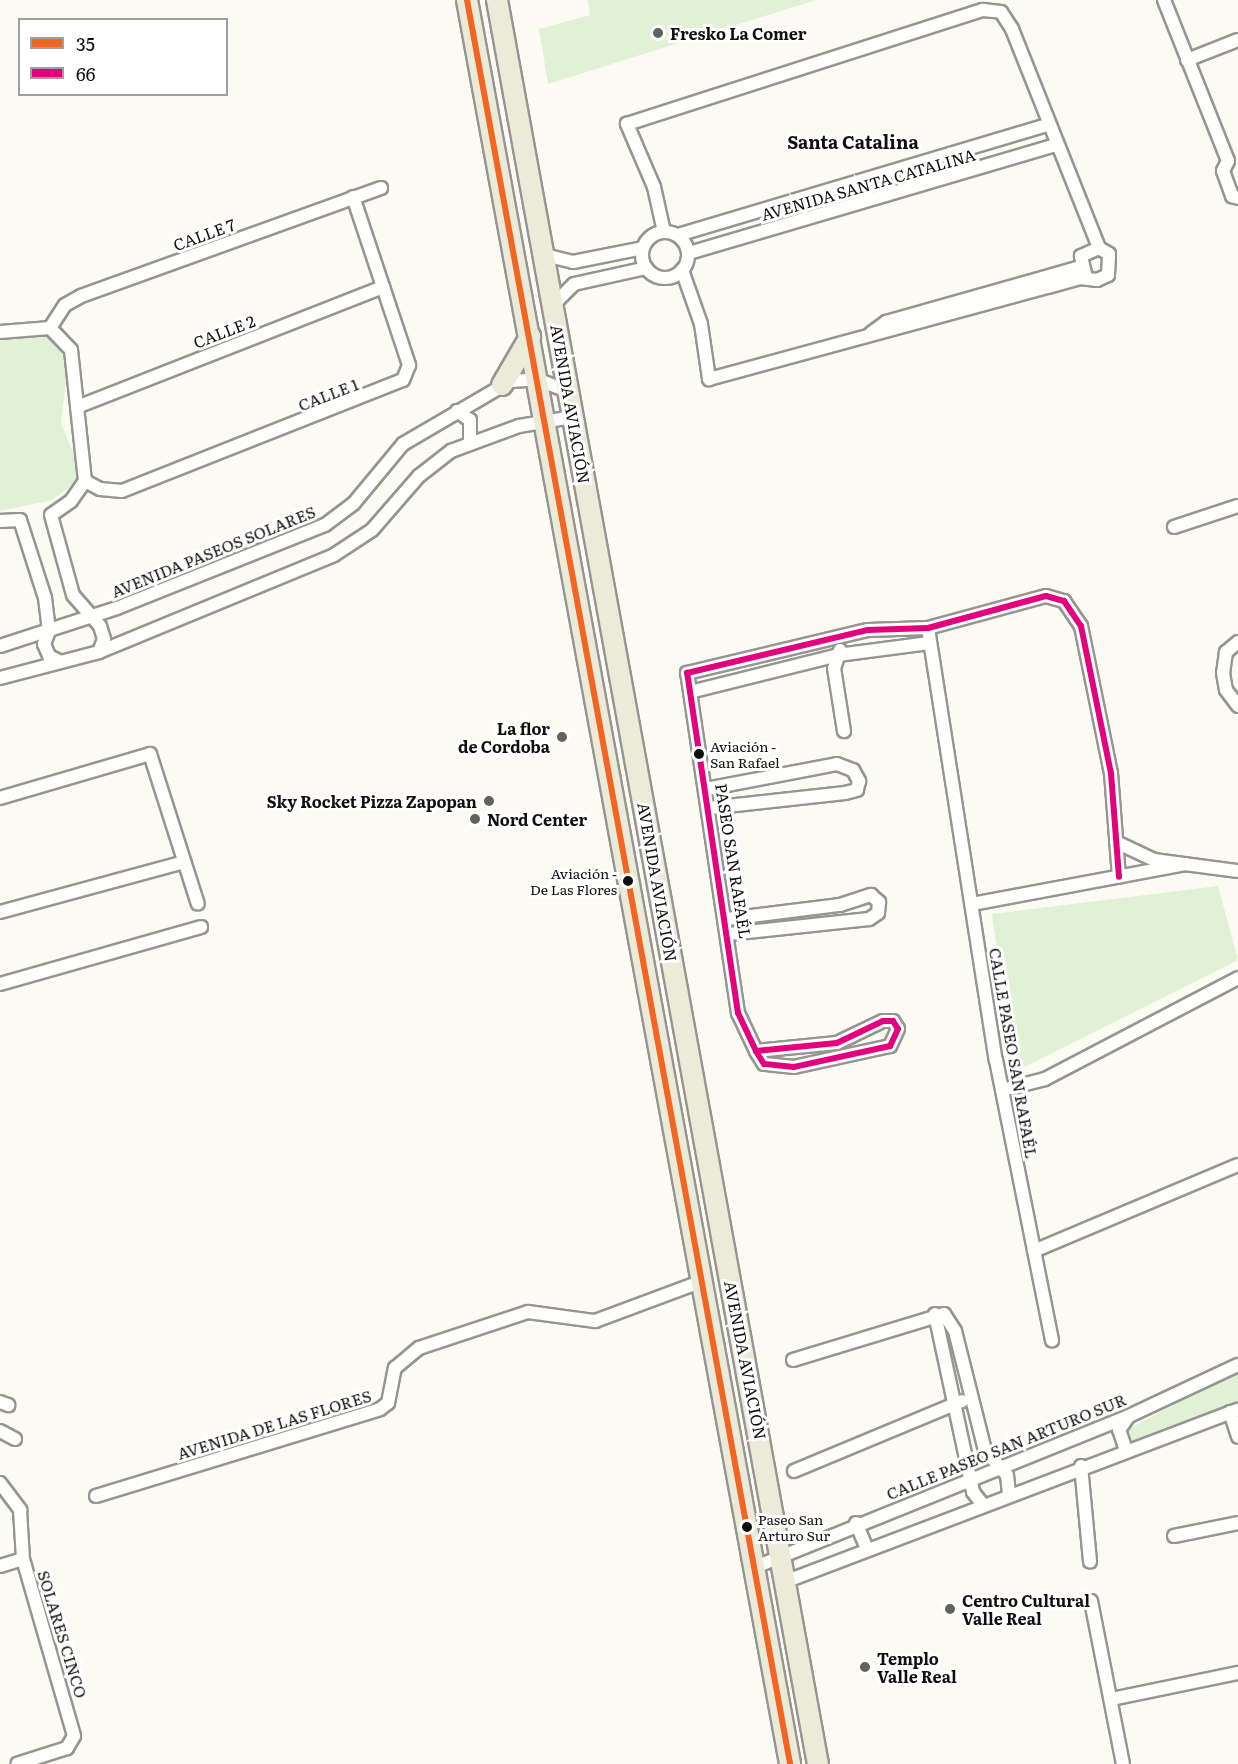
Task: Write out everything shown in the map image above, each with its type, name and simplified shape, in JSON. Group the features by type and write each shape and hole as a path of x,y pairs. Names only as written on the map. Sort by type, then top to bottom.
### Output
{"main road":[{"name":"AVENIDA AVIACIÓN","path":"467,0 498,159 700,1282 790,1764"},
{"name":"AVENIDA AVIACIÓN","path":"497,0 783,1552 818,1764"},
{"path":"498,159 526,154"},
{"path":"502,385 530,337"}],"street":[{"path":"1164,0 1187,60 1233,163 1223,171 1232,196 1238,198"},
{"path":"545,255 573,262 643,248 664,232 678,235 689,253 682,270 701,324 710,380 871,333 886,322 1083,272 1097,280 1112,265 1099,248 1001,12 983,10 627,124 654,187 664,232"},
{"path":"1187,60 1238,40"},
{"name":"AVENIDA SANTA CATALINA","path":"678,235 1047,125"},
{"name":"AVENIDA SANTA CATALINA","path":"689,253 908,192 1057,145"},
{"path":"902,170 908,192"},
{"name":"CALLE 7","path":"50,327 65,305 81,296 381,188"},
{"name":"CALLE 1","path":"85,481 100,489 122,491 403,380 409,365 353,197"},
{"path":"643,248 646,268 660,278 682,270"},
{"path":"1083,272 1089,249 1099,248"},
{"path":"554,304 574,284 646,268"},
{"name":"CALLE 2","path":"77,407 383,287"},
{"path":"0,332 50,327 71,350 85,481 71,501 51,514 73,596 89,617 100,626 104,639 99,652"},
{"path":"537,379 569,392"},
{"name":"AVENIDA PASEOS SOLARES","path":"0,646 89,617 325,525 354,503 403,444 502,385 537,379"},
{"path":"458,411 470,420 470,442"},
{"path":"0,678 99,652 351,547 382,521 433,462 470,442 544,421 573,417"},
{"path":"1174,527 1238,506"},
{"path":"0,521 20,520 45,598 49,631 46,650 61,663"},
{"path":"844,731 834,668 846,636 868,630 927,628 1046,596 1064,600 1081,626 1111,773 1119,877"},
{"name":"CALLE PASEO SAN RAFAÉL","path":"927,628 1002,1090 1034,1251"},
{"path":"868,630 873,649"},
{"name":"PASEO SAN RAFAÉL","path":"756,1051 738,1013 727,919 687,673 846,636"},
{"path":"1238,642 1226,652 1223,673 1226,690 1238,706"},
{"path":"690,692 838,655 929,643"},
{"path":"0,798 150,754 198,904"},
{"path":"706,789 837,764 853,770 859,781 857,790 845,793 709,808"},
{"path":"1116,842 1154,861 1238,871"},
{"path":"0,912 184,862"},
{"path":"972,904 1185,864"},
{"path":"727,919 840,905 860,896 871,895 879,902 878,913 869,919 729,934"},
{"path":"0,984 201,927"},
{"path":"1002,1090 1046,1079 1238,978"},
{"path":"883,1021 893,1021 898,1029 890,1046 794,1067 764,1064 756,1051 837,1043 883,1021"},
{"path":"1052,1340 1034,1251 1238,1165"},
{"name":"AVENIDA DE LAS FLORES","path":"96,1496 380,1409 388,1403 395,1368 419,1348 528,1312 595,1321 700,1282"},
{"path":"934,1314 974,1477 973,1492 983,1505"},
{"path":"793,1360 934,1314 944,1314 955,1331 984,1450 997,1468 1007,1475 1009,1495"},
{"name":"CALLE PASEO SAN ARTURO SUR","path":"753,1568 783,1552 1129,1416 1238,1365"},
{"path":"794,1471 956,1402 971,1398"},
{"path":"788,1581 1081,1466 1234,1411 1238,1437"},
{"path":"1126,1450 1119,1430 1129,1416"},
{"path":"0,1431 15,1439"},
{"path":"1081,1466 1090,1562"},
{"name":"SOLARES CINCO","path":"0,1483 20,1510 23,1559 74,1736 67,1748 17,1764"},
{"path":"856,1523 867,1549"},
{"path":"1174,1536 1238,1523"},
{"path":"0,1566 23,1559"},
{"path":"1091,1601 1123,1764"},
{"path":"1112,1699 1238,1673"}],"green space":[{"name":"Fresko La Comer","path":"588,0 816,0 548,84 539,29 590,15"},
{"path":"49,333 68,364 61,423 83,477 52,500 0,511 0,338"},
{"path":"1218,886 1238,960 1014,1072 992,914"},
{"path":"1238,1370 1238,1407 1132,1444 1129,1429"}],"transit line":[{"name":"35","path":"467,0 790,1764"},
{"name":"66","path":"756,1051 837,1043 883,1021 893,1021 898,1029 890,1046 794,1067 764,1064 756,1051 738,1013 687,673 868,630 928,628 1046,596 1064,601 1081,626 1111,773 1119,877"}],"place":[{"name":"Fresko La Comer","path":"658,33"},
{"name":"La flor de Cordoba","path":"562,737"},
{"name":"Aviación - San Rafael","path":"699,754"},
{"name":"Sky Rocket Pizza Zapopan","path":"489,801"},
{"name":"Nord Center","path":"475,819"},
{"name":"Aviación - De Las Flores","path":"628,881"},
{"name":"Paseo San Arturo Sur","path":"747,1527"},
{"name":"Centro Cultural Valle Real","path":"950,1609"},
{"name":"Templo Valle Real","path":"865,1667"}],"district":[{"name":"Santa Catalina","path":"853,142"}]}
